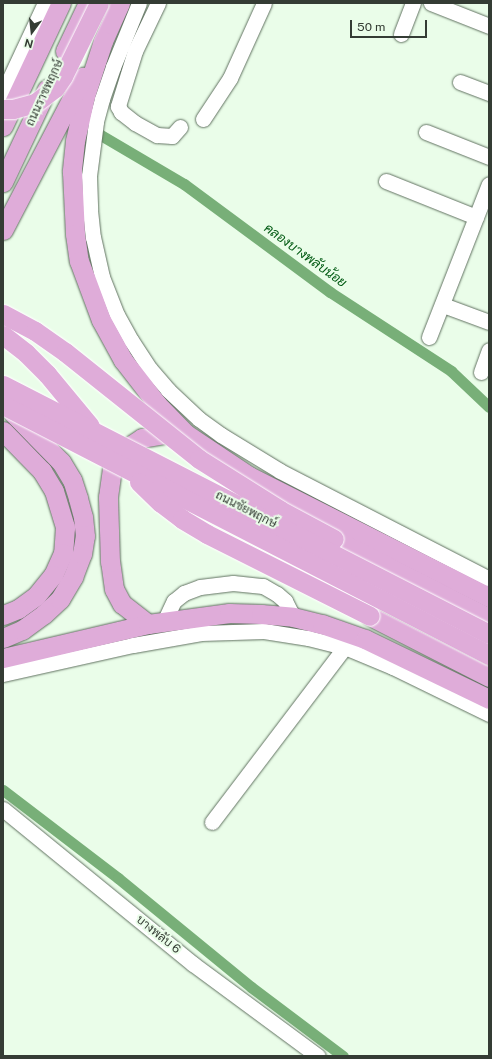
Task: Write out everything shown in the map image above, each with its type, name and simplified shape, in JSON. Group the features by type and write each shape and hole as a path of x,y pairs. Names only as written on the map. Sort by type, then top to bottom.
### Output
{"main road":[{"name":"ถนนราชพฤกษ์","path":"3,126 61,3"},
{"name":"ถนนราชพฤกษ์","path":"3,182 88,3"},
{"path":"3,109 13,109 34,103 55,88 63,76 99,3"},
{"path":"3,230 68,103 103,41 120,3"},
{"path":"103,41 85,96 75,141 72,172 73,206 79,261 101,320 123,360 157,404 186,434 249,476 489,598"},
{"path":"3,314 35,331 65,352 199,459 280,510 489,618"},
{"path":"3,336 26,353 47,374 111,452 142,484 182,519 207,534 489,677"},
{"name":"ถนนชัยพฤกษ์","path":"3,385 489,634"},
{"path":"3,405 18,416 61,462 72,480 78,498 83,517 85,536 80,560 73,577 60,599 44,614 22,630 3,638"},
{"name":"ถนนชัยพฤกษ์","path":"3,405 489,655"},
{"path":"3,431 42,471 54,491 65,527 63,552 58,565 36,596 18,609 3,615"},
{"path":"156,623 122,604 114,589 110,562 108,497 112,468 121,452 142,438 170,433 186,434"},
{"path":"3,658 156,623 229,613 261,614 293,617 322,624 366,639 489,699"}],"street":[{"path":"3,92 45,3"},
{"path":"140,3 113,67 102,99 96,122 89,176 90,210 93,237 102,277 118,315 131,340 150,369 168,390 199,419 226,439 280,471 489,579"},
{"path":"158,3 135,51 118,106 121,112 135,123 157,135 172,136 180,127"},
{"path":"203,119 230,78 264,3"},
{"path":"401,34 412,3"},
{"path":"431,3 489,26"},
{"path":"460,82 489,93"},
{"path":"426,132 489,157"},
{"path":"386,182 476,217"},
{"path":"429,337 443,305 489,184"},
{"path":"443,305 489,322"},
{"path":"481,372 489,350"},
{"path":"156,623 174,601 184,593 200,587 233,583 264,586 285,601 293,617"},
{"path":"3,674 133,645 201,633 264,631 308,638 345,648 393,667 489,714"},
{"path":"212,822 345,648"},
{"name":"บางพลับ 6","path":"3,809 194,964 318,1056"}],"waterway":[{"name":"คลองบางพลับน้อย","path":"99,134 184,184 330,292 451,371 489,407"},
{"path":"3,790 118,878 251,987 343,1056"}]}
